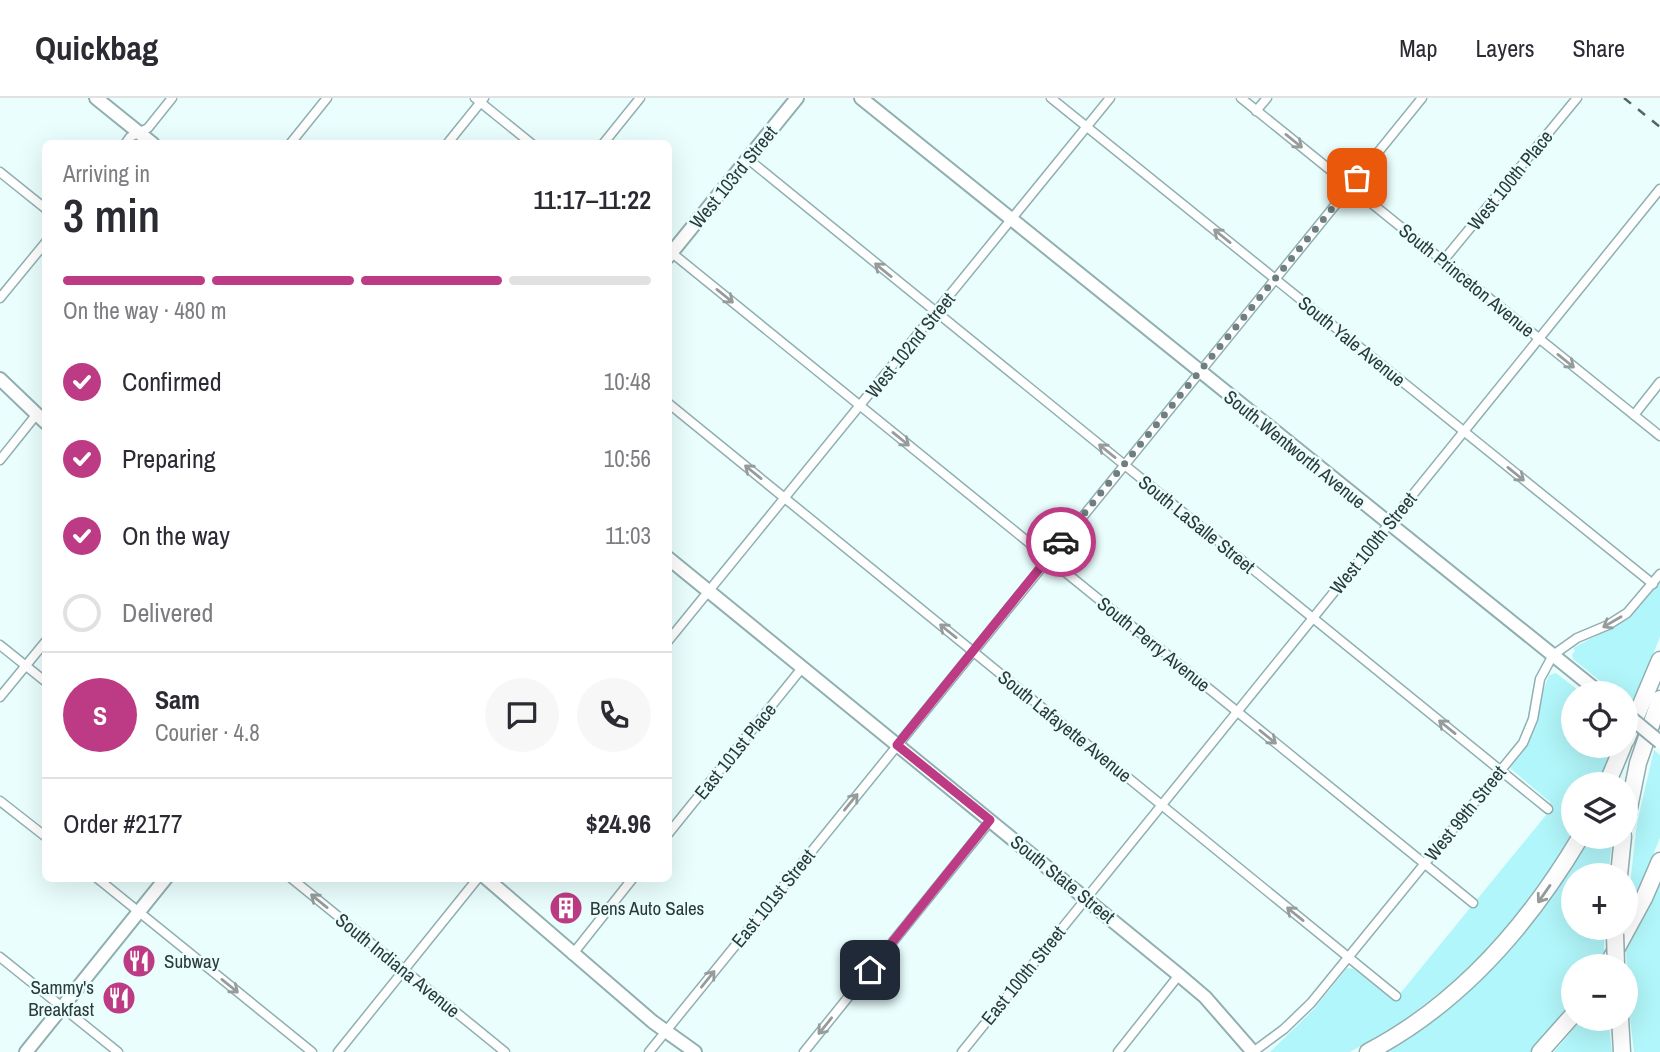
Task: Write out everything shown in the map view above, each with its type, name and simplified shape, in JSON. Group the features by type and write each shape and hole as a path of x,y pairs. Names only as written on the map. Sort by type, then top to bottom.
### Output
{"highway":[{"path":"1638,712 1660,660"},
{"path":"1636,772 1660,699"},
{"path":"1368,1052 1416,1023 1481,968 1517,931 1573,849"},
{"path":"1614,954 1644,898 1660,861"},
{"path":"1539,1052 1561,1027"},
{"path":"1621,1031 1622,1052"}],"street":[{"path":"96,98 148,140"},
{"path":"128,140 148,128 172,98"},
{"path":"292,140 327,98"},
{"path":"606,140 640,98"},
{"name":"West 103rd Street","path":"672,253 797,98"},
{"name":"South Wentworth Avenue","path":"861,98 1585,681"},
{"name":"South Yale Avenue","path":"1051,98 1653,584"},
{"name":"West 102nd Street","path":"672,636 1110,98"},
{"name":"South Princeton Avenue","path":"1241,98 1660,436"},
{"path":"1256,111 1266,98"},
{"name":"East 101st Street","path":"649,1052 1422,98"},
{"name":"West 100th Place","path":"1443,261 1577,98"},
{"path":"450,140 480,99 527,140"},
{"name":"South LaSalle Street","path":"748,159 1548,809"},
{"path":"0,172 42,206"},
{"name":"West 100th Street","path":"1085,897 1660,189"},
{"path":"0,298 42,247"},
{"name":"South Perry Avenue","path":"672,257 1472,903"},
{"path":"0,380 41,419 0,460"},
{"path":"1634,415 1660,382"},
{"name":"South Lafayette Avenue","path":"672,406 1396,996"},
{"name":"South State Street","path":"672,561 1179,975 1205,997 1253,1052"},
{"path":"1553,655 1577,638 1608,625 1627,612 1660,575"},
{"path":"0,645 42,679"},
{"path":"0,697 42,646"},
{"name":"West 99th Street","path":"1253,1052 1284,1029 1311,1003 1523,743 1532,719 1540,679 1553,655"},
{"name":"East 101st Place","path":"672,829 802,668"},
{"path":"1638,724 1660,742"},
{"path":"0,801 42,834"},
{"path":"804,1052 990,820"},
{"path":"102,882 312,1052"},
{"path":"26,1052 163,882"},
{"name":"South Indiana Avenue","path":"296,882 505,1052"},
{"path":"338,1052 475,882"},
{"path":"490,882 572,955 665,1032 695,1052"},
{"path":"572,955 630,882"},
{"name":"East 100th Street","path":"962,1052 1085,897"},
{"path":"0,957 118,1052"},
{"path":"1118,1052 1179,975"}],"shaded area":[{"path":"1660,582 1660,637 1638,689 1638,681 1600,681 1573,659 1572,655 1575,651 1573,648 1628,619"},
{"path":"1556,673 1566,681 1561,681 1561,758 1610,758 1603,772 1561,772 1561,849 1564,849 1548,876 1479,959 1397,1025 1350,1052 1270,1052 1314,1009 1347,968 1354,969 1392,998 1398,996 1551,809 1550,802 1510,768 1532,735 1549,675"},
{"path":"1654,750 1660,755 1660,838 1638,891 1638,863 1632,863 1634,849 1638,849 1638,819"},
{"path":"1583,849 1611,849 1610,863 1574,863"},
{"path":"1660,880 1660,1052 1634,1052 1632,1031 1638,1031 1638,954 1626,954 1626,950 1631,940 1638,940 1638,925"},
{"path":"1561,883 1561,940 1604,940 1604,954 1561,954 1561,1017 1531,1052 1386,1052 1418,1031 1475,983 1526,930"},
{"path":"1572,1031 1609,1031 1612,1052 1554,1052"}],"railway":[{"path":"1624,98 1660,127"}],"way so far":[{"path":"1061,542 1357,178"}],"place":[{"name":"Bens Auto Sales","path":"566,908"},
{"name":"Subway","path":"139,961"},
{"name":"Sammy's Breakfast","path":"119,998"}],"route":[{"path":"870,970 990,820 897,745 1061,542"}]}
